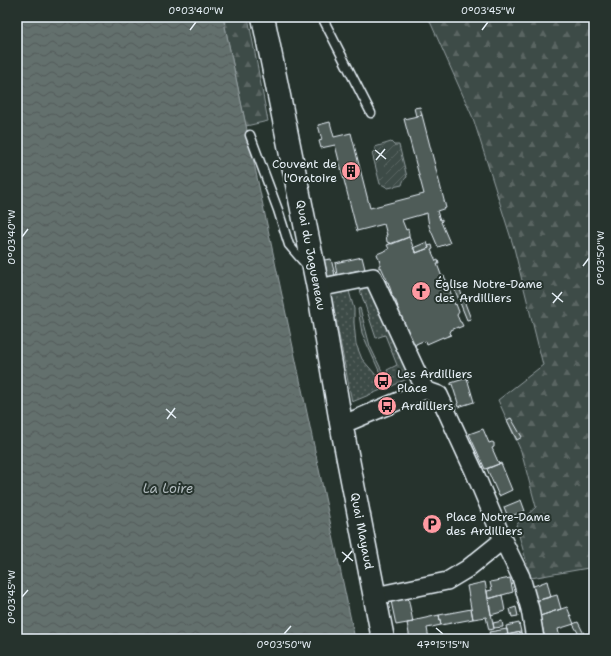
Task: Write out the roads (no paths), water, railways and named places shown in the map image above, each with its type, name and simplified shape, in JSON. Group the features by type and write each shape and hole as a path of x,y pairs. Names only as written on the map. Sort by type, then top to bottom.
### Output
{"main road":[{"name":"Quai du Jagueneau","path":"263,17 316,281 341,423"},
{"name":"Quai Mayaud","path":"341,423 383,639"}],"street":[{"path":"316,281 373,277 474,471 524,585 536,639"},
{"path":"341,423 351,421 432,392"},
{"path":"375,596 447,581 467,569 503,540"}],"lane":[{"path":"322,17 371,113"},
{"path":"250,135 278,210 289,245 316,281"}],"water":[{"name":"La Loire","path":"17,17 223,17 355,639 17,639"}],"place":[{"name":"Couvent de l'Oratoire","path":"351,171"},
{"name":"Église Notre-Dame des Ardilliers","path":"421,291"},
{"name":"Les Ardilliers Place","path":"383,381"},
{"name":"Ardilliers","path":"387,406"},
{"name":"Place Notre-Dame des Ardilliers","path":"432,524"}]}
